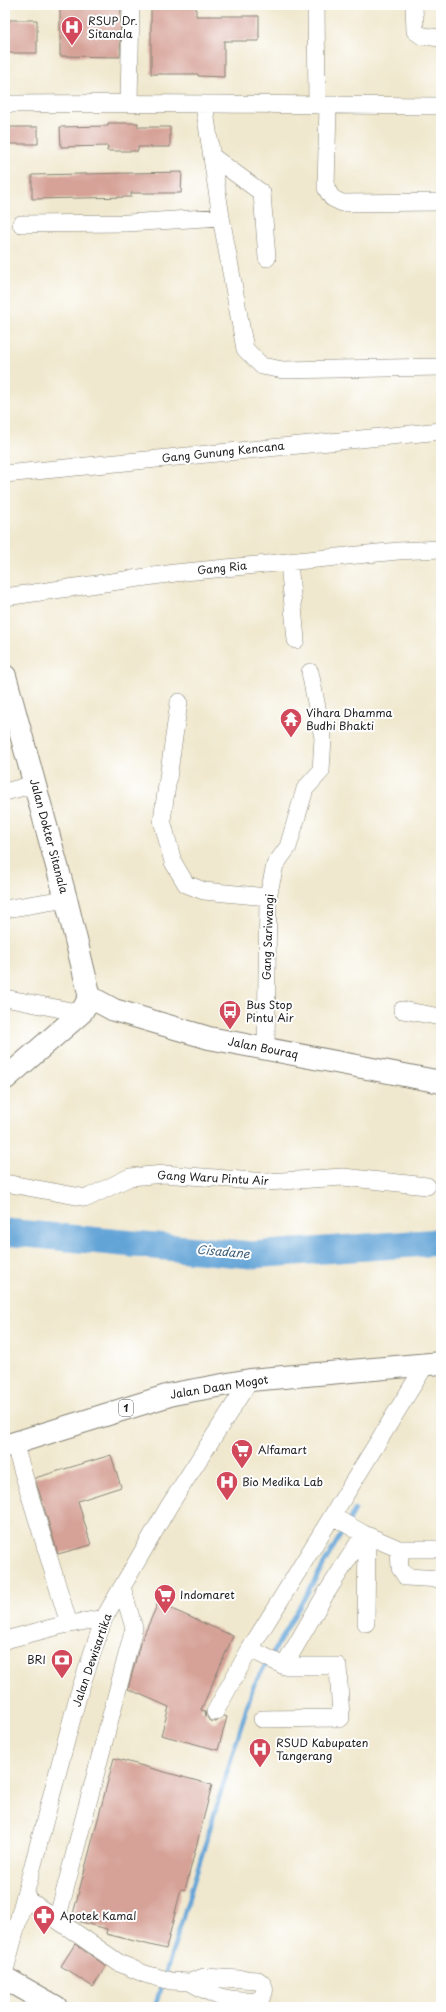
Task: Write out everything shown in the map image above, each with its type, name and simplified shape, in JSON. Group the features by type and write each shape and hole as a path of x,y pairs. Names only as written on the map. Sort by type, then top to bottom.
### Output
{"main road":[{"name":"Jalan Dokter Sitanala","path":"5,676 11,721 35,784 66,899 85,1005"},
{"name":"Jalan Bouraq","path":"85,1005 97,1003 114,1010 209,1038 441,1082"},
{"path":"5,1079 85,1005"},
{"name":"Jalan Daan Mogot","path":"10,1444 173,1394 250,1380 434,1364"},
{"path":"5,1978 56,2007"}],"street":[{"path":"129,102 131,5"},
{"path":"316,5 323,105 326,188 332,198 342,203 441,202"},
{"path":"414,5 415,31 422,36 441,38"},
{"path":"5,104 129,102 204,105 441,106"},
{"path":"204,105 221,217 245,349 262,366 282,370 441,367"},
{"path":"213,157 262,193 267,258"},
{"path":"21,224 127,223 221,217"},
{"name":"Gang Gunung Kencana","path":"5,474 441,431"},
{"name":"Gang Ria","path":"5,597 175,573 441,549"},
{"path":"289,562 296,640"},
{"name":"Gang Sariwangi","path":"266,1049 268,897 274,865 288,847 305,789 321,771 323,738 310,672"},
{"path":"179,702 162,820 174,862 186,884 204,891 268,897"},
{"path":"5,792 35,784"},
{"path":"5,909 66,899"},
{"path":"5,998 85,1005"},
{"path":"402,1010 441,1017"},
{"name":"Gang Waru Pintu Air","path":"5,1183 87,1198 130,1177 164,1174 267,1182 343,1177 427,1186"},
{"path":"215,1712 334,1517 434,1364"},
{"name":"Jalan Dewisartika","path":"5,1970 78,1696 104,1618 169,1506 250,1380"},
{"path":"10,1444 69,1624"},
{"path":"334,1517 363,1534 399,1549 441,1549"},
{"path":"363,1534 366,1623"},
{"path":"282,1666 363,1534"},
{"path":"399,1549 400,1568 406,1577 441,1579"},
{"path":"57,1920 134,1628 122,1587"},
{"path":"5,1640 69,1624 104,1618"},
{"path":"253,1651 282,1666 338,1666 341,1718 262,1720"},
{"path":"26,1893 30,1901 119,1963 145,1974 171,1981 190,1982"}],"building":[{"path":"60,5 121,5 120,57 60,56"},
{"path":"151,5 196,5 196,16 259,16 259,41 224,41 224,77 198,76 198,74 151,74"},
{"path":"5,20 37,20 37,53 5,53"},
{"path":"108,123 138,123 138,127 170,127 170,147 138,147 138,151 107,151 108,146 61,147 60,127 108,126"},
{"path":"8,127 38,127 38,144 7,144"},
{"path":"182,172 181,193 131,193 131,197 32,199 32,175"},
{"path":"111,1455 121,1487 78,1501 91,1545 58,1554 35,1478"},
{"path":"158,1603 233,1636 201,1710 205,1711 206,1717 211,1721 216,1722 224,1716 227,1717 218,1750 161,1735 169,1707 128,1689 140,1644"},
{"path":"114,1758 212,1785 185,1890 181,1889 166,1949 106,1934 107,1929 77,1921 72,1918"},
{"path":"75,1944 106,1966 93,1987 61,1966"}],"waterway":[{"name":"Cisadane","path":"5,1232 251,1255 441,1242"},
{"path":"271,1656 355,1510"},
{"path":"165,1976 253,1687 267,1662"},
{"path":"155,2007 162,1983"}],"place":[{"name":"RSUP Dr. Sitanala","path":"72,46"},
{"name":"Vihara Dhamma Budhi Bhakti","path":"291,738"},
{"name":"Bus Stop Pintu Air","path":"230,1030"},
{"name":"Alfamart","path":"242,1470"},
{"name":"Bio Medika Lab","path":"227,1502"},
{"name":"Indomaret","path":"165,1614"},
{"name":"BRI","path":"62,1680"},
{"name":"RSUD Kabupaten Tangerang","path":"260,1768"},
{"name":"Apotek Kamal","path":"44,1936"}]}
